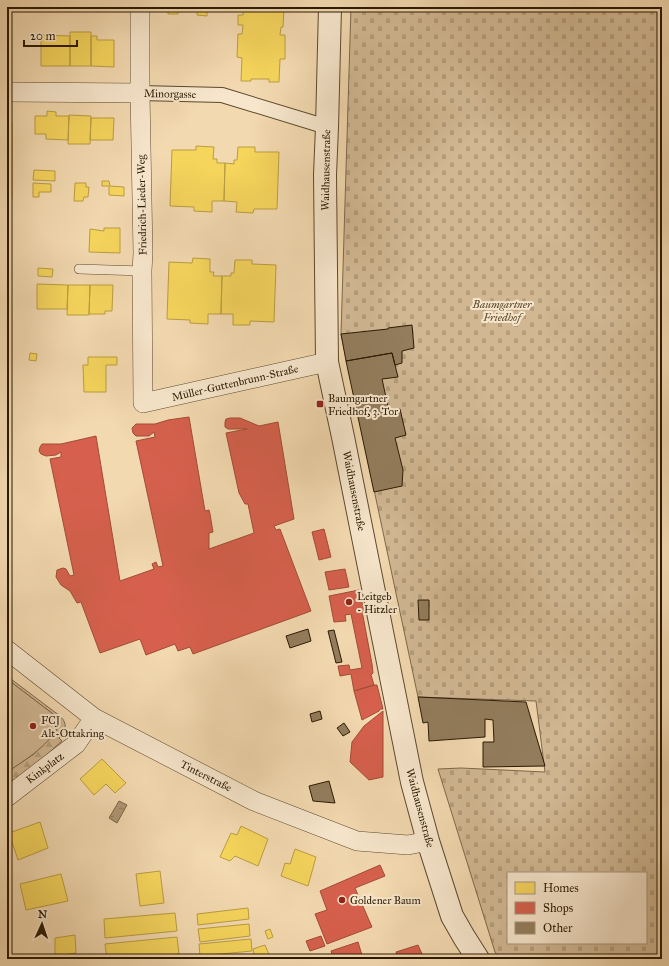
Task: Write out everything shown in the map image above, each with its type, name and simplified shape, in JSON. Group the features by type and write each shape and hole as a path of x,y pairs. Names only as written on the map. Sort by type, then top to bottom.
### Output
{"street":[{"name":"Friedrich-Lieder-Weg","path":"140,7 143,403"},
{"name":"Waidhausenstraße","path":"330,7 325,175 327,362 412,782 428,841 452,916 478,959"},
{"name":"Minorgasse","path":"7,92 222,95 327,127"},
{"name":"Müller-Guttenbrunn-Straße","path":"143,403 327,362"},
{"name":"Tinterstraße","path":"7,650 94,718 254,801 357,841 408,845 428,841"},
{"name":"Kinkplatz","path":"7,797 76,744 94,718"}],"lane":[{"path":"79,268 142,271"}],"green space":[{"name":"Baumgartner Friedhof","path":"351,7 662,7 662,959 500,959 495,952 438,769 461,768 545,772 536,701 418,697 341,334"},
{"path":"7,676 60,716 63,719 65,727 59,738 62,741 33,767 7,785 7,772 34,754 57,730 53,714 7,679"},
{"name":"FCJ Alt-Ottakring","path":"7,679 53,714 60,722 51,737 37,751 7,772"}],"water":[{"path":"119,801 127,805 117,823 109,818"}],"building: Homes":[{"path":"168,7 207,7 207,16 197,15 197,11 178,10 178,14 168,14"},
{"path":"243,7 284,7 283,27 281,27 280,35 285,35 285,59 280,59 279,82 269,82 269,79 251,79 251,81 241,81 242,58 237,57 238,34 242,34 243,25 238,25 238,15 243,15"},
{"path":"70,32 91,32 91,66 70,66"},
{"path":"41,35 70,36 70,66 41,66"},
{"path":"91,36 97,36 97,40 114,40 114,67 91,66"},
{"path":"47,111 56,112 56,116 69,116 68,140 46,139 46,134 35,134 35,116 47,116"},
{"path":"69,115 91,116 90,144 68,144"},
{"path":"91,118 114,118 113,140 90,140"},
{"path":"7,122 12,122 12,161 7,161"},
{"path":"196,146 214,147 213,159 217,159 217,163 225,163 224,201 212,201 212,212 194,211 194,207 170,206 172,150 196,150"},
{"path":"238,147 255,147 255,152 279,152 277,209 254,209 253,213 236,212 237,202 224,201 225,163 234,164 234,160 237,160"},
{"path":"7,161 12,161 12,199 7,199"},
{"path":"34,170 55,171 55,181 33,180"},
{"path":"102,181 109,181 110,186 124,187 124,196 109,195 109,186 102,186"},
{"path":"33,183 51,184 51,192 39,192 39,197 33,197"},
{"path":"75,183 86,183 86,187 89,187 88,197 84,197 83,201 74,201"},
{"path":"104,228 120,228 120,253 89,252 90,229 104,231"},
{"path":"7,238 10,238 9,287 7,287"},
{"path":"193,258 210,259 210,272 214,272 213,276 222,276 221,314 208,314 208,324 190,323 190,320 167,319 169,262 192,263"},
{"path":"235,260 252,260 252,264 276,265 274,322 250,321 250,325 233,325 233,314 221,314 222,276 231,276 231,273 234,273"},
{"path":"38,268 53,269 52,277 38,276"},
{"path":"37,284 68,285 67,309 37,309"},
{"path":"68,285 90,285 89,315 67,315"},
{"path":"90,285 113,285 112,311 105,311 105,314 89,314"},
{"path":"7,287 9,287 9,335 7,335"},
{"path":"30,353 37,354 36,361 29,360"},
{"path":"88,357 117,357 117,365 106,365 106,392 84,392 83,365 88,365"},
{"path":"102,759 126,783 115,793 106,784 94,795 80,779"},
{"path":"40,822 48,848 18,860 9,833"},
{"path":"241,826 268,839 258,866 235,856 230,861 220,857 231,833 237,835"},
{"path":"295,849 316,857 308,886 281,876 285,863 290,864"},
{"path":"160,871 164,903 140,906 136,874"},
{"path":"61,874 68,901 26,910 20,884"},
{"path":"248,908 249,919 198,925 197,914"},
{"path":"175,913 177,931 105,938 104,919"},
{"path":"249,924 250,936 200,942 198,929"},
{"path":"270,929 273,937 268,939 265,931"},
{"path":"75,935 76,953 55,956 55,938"},
{"path":"177,937 179,954 128,959 107,959 105,944"},
{"path":"251,939 252,951 200,956 199,944"},
{"path":"265,945 271,959 255,959 253,949"}],"building: Shops":[{"path":"189,417 205,511 209,510 213,532 209,533 209,549 254,533 248,504 245,504 239,493 226,433 247,429 228,429 225,427 226,419 240,418 259,426 278,422 294,519 274,526 276,530 280,529 311,611 193,654 190,647 178,651 175,644 146,655 140,639 100,653 81,602 77,603 70,591 61,585 56,577 57,570 63,568 66,569 70,576 74,575 50,459 61,457 61,452 56,455 46,456 41,454 39,451 40,447 42,444 61,444 96,436 120,581 154,569 152,564 156,562 158,567 163,566 136,441 155,437 154,432 149,436 136,436 133,433 132,428 136,424 155,424 168,420"},
{"path":"324,529 331,557 319,560 312,532"},
{"path":"345,569 349,587 329,590 325,572"},
{"path":"359,590 364,611 362,611 372,664 373,673 371,675 374,685 354,691 351,674 340,676 338,666 349,665 350,670 362,668 351,614 345,615 346,621 334,622 329,596"},
{"path":"377,685 383,709 380,709 362,720 354,691"},
{"path":"383,711 383,777 369,780 350,762 352,742 364,726"},
{"name":"Goldener Baum","path":"380,865 385,876 355,888 372,927 327,944 315,914 327,910 320,891"},
{"path":"321,936 325,946 310,951 306,941"},
{"path":"358,942 362,955 353,959 326,959 325,956 332,954 331,951"},
{"path":"418,945 423,956 416,959 398,959 396,952"}],"building: Other":[{"path":"412,325 414,348 402,351 402,363 395,365 392,353 346,361 341,334"},
{"path":"392,353 398,377 382,379 389,411 400,409 406,435 395,438 403,470 402,486 374,492 346,361"},
{"path":"418,600 429,600 429,620 419,620"},
{"path":"308,629 311,641 290,648 286,636"},
{"path":"334,630 342,662 336,663 328,631"},
{"path":"418,697 526,702 545,766 483,767 483,742 494,742 493,720 485,719 485,737 429,741 428,722 423,723"},
{"path":"320,711 322,719 312,722 310,714"},
{"path":"344,723 350,732 343,736 337,728"},
{"path":"329,781 335,803 313,801 309,786"}],"place":[{"name":"Baumgartner Friedhof, 3. Tor","path":"320,404"},
{"name":"Leitgeb - Hitzler","path":"349,602"},
{"name":"FCJ Alt-Ottakring","path":"33,726"},
{"name":"Goldener Baum","path":"342,900"}]}
